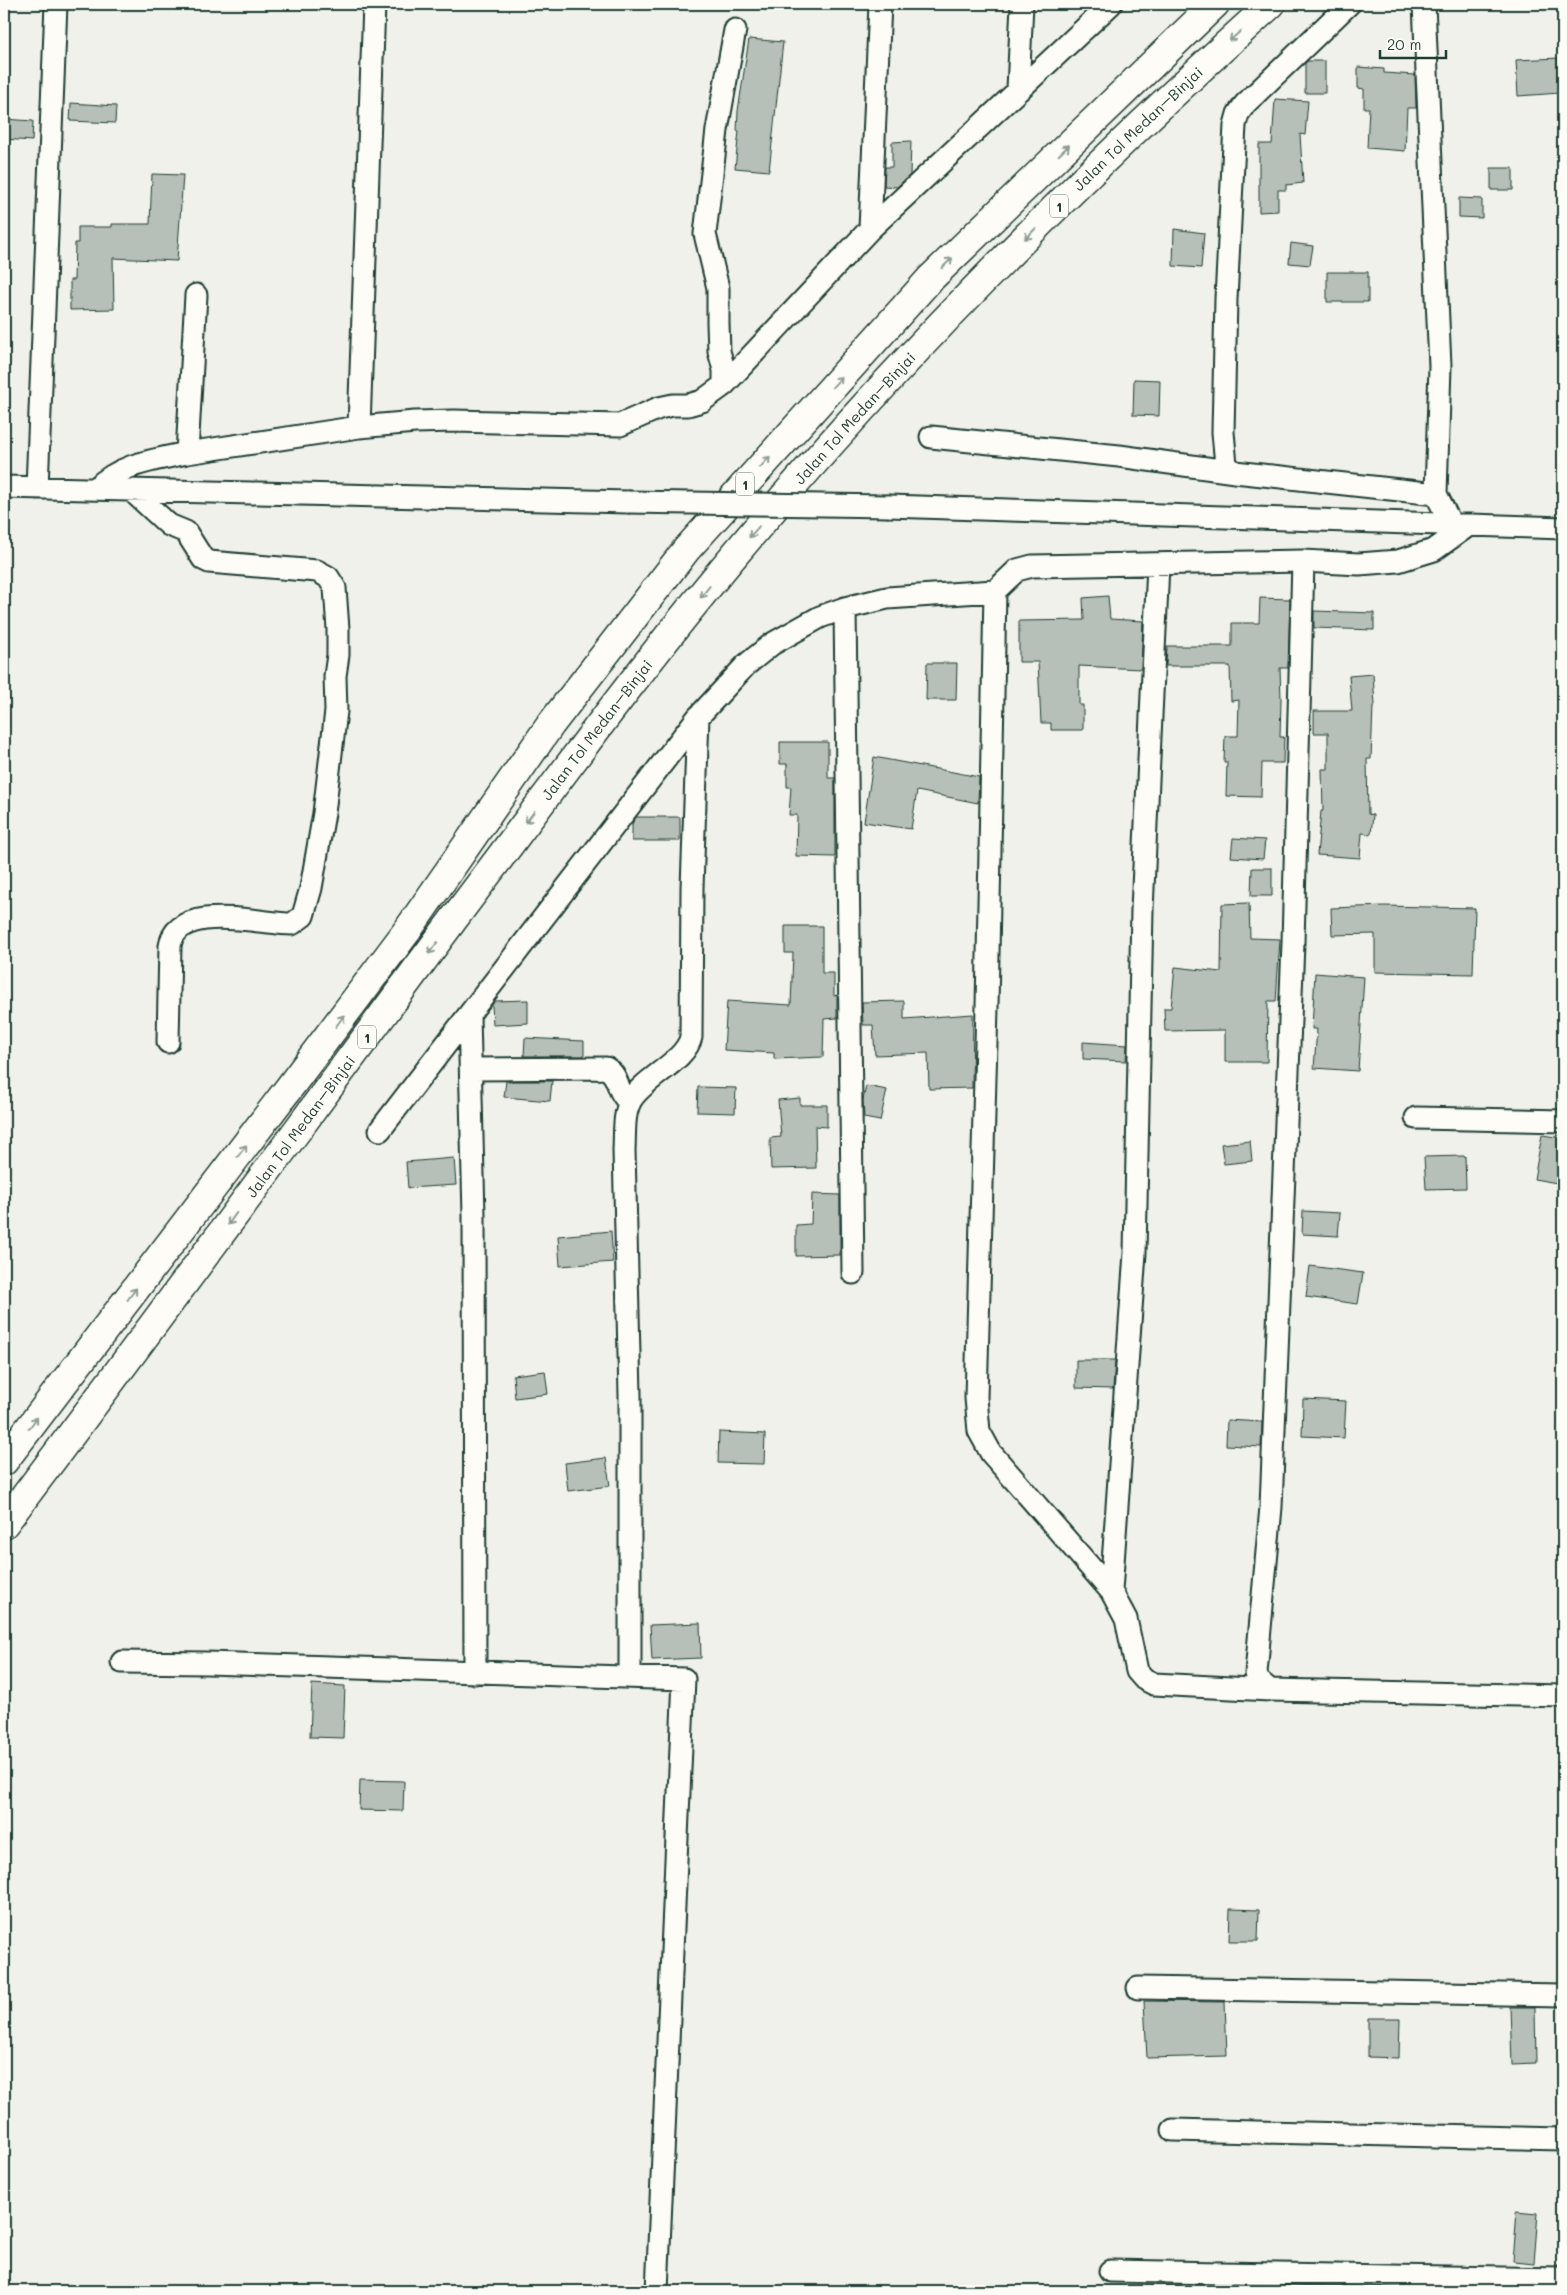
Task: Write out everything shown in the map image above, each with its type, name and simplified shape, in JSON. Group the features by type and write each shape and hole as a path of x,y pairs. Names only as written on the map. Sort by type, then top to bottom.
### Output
{"highway":[{"name":"1","path":"4,1461 319,1049 407,931 551,724 686,550 930,279 1215,4"},
{"name":"Jalan Tol Medan–Binjai","path":"4,1524 134,1352 580,749 735,554 856,416 955,308 1188,79 1271,4"}],"street":[{"path":"37,488 56,4"},
{"path":"359,427 374,4"},
{"path":"870,229 880,4"},
{"path":"1018,89 1022,4"},
{"path":"95,489 107,477 122,470 186,453 359,427 454,421 620,425 659,408 673,405 688,405 702,401 724,385 870,229 1018,89 1112,4"},
{"path":"1236,472 1226,465 1223,432 1226,299 1235,124 1238,114 1245,104 1348,4"},
{"path":"1424,4 1440,366 1436,494 1460,524"},
{"path":"724,385 718,323 718,288 706,234 717,130 734,30"},
{"path":"186,453 196,295"},
{"path":"931,437 1119,456 1236,472 1436,494"},
{"path":"4,487 628,502 889,506 1563,528"},
{"path":"131,490 169,525 186,532 203,559 209,562 317,571 328,578 335,588 338,629 338,655 335,676 336,711 324,813 308,906 300,920 292,924 199,919 178,928 172,937 170,946 168,1042"},
{"path":"380,1130 698,717 746,664 772,644 820,617 845,608 887,598 995,591 1017,570 1024,568 1303,561 1359,564 1398,561 1434,550 1460,524"},
{"path":"1270,1690 1258,1680 1256,1674 1271,1507 1293,942 1303,561"},
{"path":"1111,1591 1135,1253 1142,910 1158,565"},
{"path":"995,591 988,997 976,1398 979,1431 992,1453 1111,1591 1126,1619 1137,1671 1144,1679 1154,1684 1270,1690 1563,1696"},
{"path":"845,608 853,1273"},
{"path":"630,1676 630,1395 624,1150 626,1120 630,1102 639,1090 687,1047 691,1037 692,888 698,717"},
{"path":"469,1016 474,1216 475,1673"},
{"path":"471,1070 606,1068 616,1077 620,1094 630,1102"},
{"path":"1416,1118 1563,1121"},
{"path":"122,1662 207,1662 684,1679 657,2291"},
{"path":"1138,1988 1563,1995"},
{"path":"1173,2130 1563,2139"},
{"path":"1110,2270 1563,2279"}],"building":[{"path":"749,39 783,42 769,171 735,168 739,131 737,131 738,111"},
{"path":"1559,58 1560,93 1518,96 1516,60"},
{"path":"1308,61 1325,61 1325,93 1305,93 1305,63"},
{"path":"1358,67 1384,69 1384,73 1415,75 1416,108 1407,108 1405,151 1367,148 1369,108 1364,108 1364,89 1358,88"},
{"path":"1275,99 1308,101 1305,135 1300,134 1303,183 1286,185 1286,190 1278,190 1278,211 1259,212 1259,144 1272,144"},
{"path":"71,103 116,106 115,123 70,121"},
{"path":"4,119 33,121 32,141 4,139"},
{"path":"911,141 910,175 897,187 884,186 885,167 892,167 892,142"},
{"path":"1491,168 1513,168 1513,190 1491,190"},
{"path":"152,174 183,175 177,261 113,258 114,309 70,310 70,280 74,280 75,243 78,243 78,227 112,227 112,224 150,224"},
{"path":"1459,198 1482,199 1482,218 1459,217"},
{"path":"1174,229 1204,233 1201,268 1173,266"},
{"path":"1291,243 1313,246 1310,265 1289,263"},
{"path":"1327,272 1368,272 1368,302 1327,302"},
{"path":"1134,379 1160,380 1159,416 1133,415"},
{"path":"1108,596 1110,619 1143,621 1141,669 1079,666 1079,705 1083,705 1083,730 1051,730 1051,723 1041,723 1038,662 1019,662 1019,621 1084,620 1083,598"},
{"path":"1260,598 1290,599 1288,668 1280,668 1280,737 1284,737 1283,763 1262,763 1261,797 1226,796 1227,762 1224,762 1225,736 1238,736 1239,700 1231,701 1230,666 1166,666 1167,646 1232,646 1232,623 1259,623"},
{"path":"1314,611 1374,613 1374,630 1314,628"},
{"path":"927,663 957,663 956,700 926,700"},
{"path":"1373,674 1375,705 1373,706 1371,759 1367,759 1368,814 1373,815 1371,834 1362,833 1360,858 1317,855 1321,811 1323,811 1322,769 1328,769 1328,733 1314,733 1314,711 1352,711 1349,676"},
{"path":"780,742 828,742 828,778 835,778 835,857 796,856 797,815 789,815 791,787 787,787 787,764 780,764"},
{"path":"874,757 979,777 978,803 917,791 911,829 864,822"},
{"path":"636,817 680,817 680,841 632,841 632,824"},
{"path":"1233,838 1265,840 1263,859 1231,857"},
{"path":"1252,868 1272,868 1272,896 1251,896"},
{"path":"1249,903 1250,938 1280,939 1276,1001 1268,1001 1267,1062 1225,1062 1225,1030 1165,1031 1164,1008 1171,1008 1175,967 1221,972 1222,904"},
{"path":"1384,906 1475,908 1473,974 1375,972 1375,934 1332,935 1331,908"},
{"path":"785,926 822,926 822,973 834,973 834,996 837,995 837,1018 824,1019 823,1057 774,1059 774,1053 724,1050 727,1001 791,1005 793,953 785,953"},
{"path":"1315,973 1364,977 1358,1071 1314,1068 1317,1029 1312,1029"},
{"path":"528,1000 528,1023 493,1025 492,1005 495,1001"},
{"path":"904,1001 904,1019 973,1014 972,1088 929,1089 928,1053 875,1055 873,1025 863,1025 862,1002"},
{"path":"525,1038 584,1041 584,1056 524,1056"},
{"path":"1083,1042 1127,1045 1126,1061 1083,1059"},
{"path":"506,1081 552,1081 550,1101 504,1097"},
{"path":"866,1086 887,1090 880,1121 864,1118 863,1100"},
{"path":"698,1087 736,1088 735,1113 697,1112"},
{"path":"800,1098 800,1105 827,1105 827,1127 815,1126 816,1168 771,1169 770,1138 781,1137 778,1100"},
{"path":"1542,1135 1563,1138 1563,1184 1534,1179"},
{"path":"1250,1141 1252,1161 1224,1164 1221,1144"},
{"path":"1465,1156 1466,1188 1426,1189 1424,1157"},
{"path":"454,1158 456,1185 408,1188 406,1162"},
{"path":"812,1194 840,1195 840,1255 796,1256 796,1225 811,1224"},
{"path":"1303,1211 1340,1213 1338,1236 1302,1234"},
{"path":"611,1231 613,1262 560,1266 558,1236"},
{"path":"1310,1266 1363,1273 1358,1304 1306,1297"},
{"path":"1076,1360 1115,1360 1113,1389 1076,1388"},
{"path":"545,1371 548,1394 515,1398 513,1375"},
{"path":"1303,1399 1346,1401 1344,1438 1302,1436"},
{"path":"1227,1420 1262,1422 1261,1447 1226,1445"},
{"path":"719,1432 765,1434 764,1464 718,1463"},
{"path":"606,1458 610,1486 568,1491 565,1463"},
{"path":"700,1623 701,1658 652,1660 650,1625"},
{"path":"312,1684 345,1686 343,1738 310,1737"},
{"path":"360,1780 404,1781 403,1811 359,1810"},
{"path":"1230,1909 1259,1910 1258,1941 1229,1941"},
{"path":"1144,2001 1225,2002 1227,2056 1147,2058"},
{"path":"1510,2007 1535,2007 1536,2063 1512,2064"},
{"path":"1368,2018 1400,2018 1399,2058 1368,2057"},
{"path":"1517,2211 1538,2213 1534,2263 1513,2261"}]}
